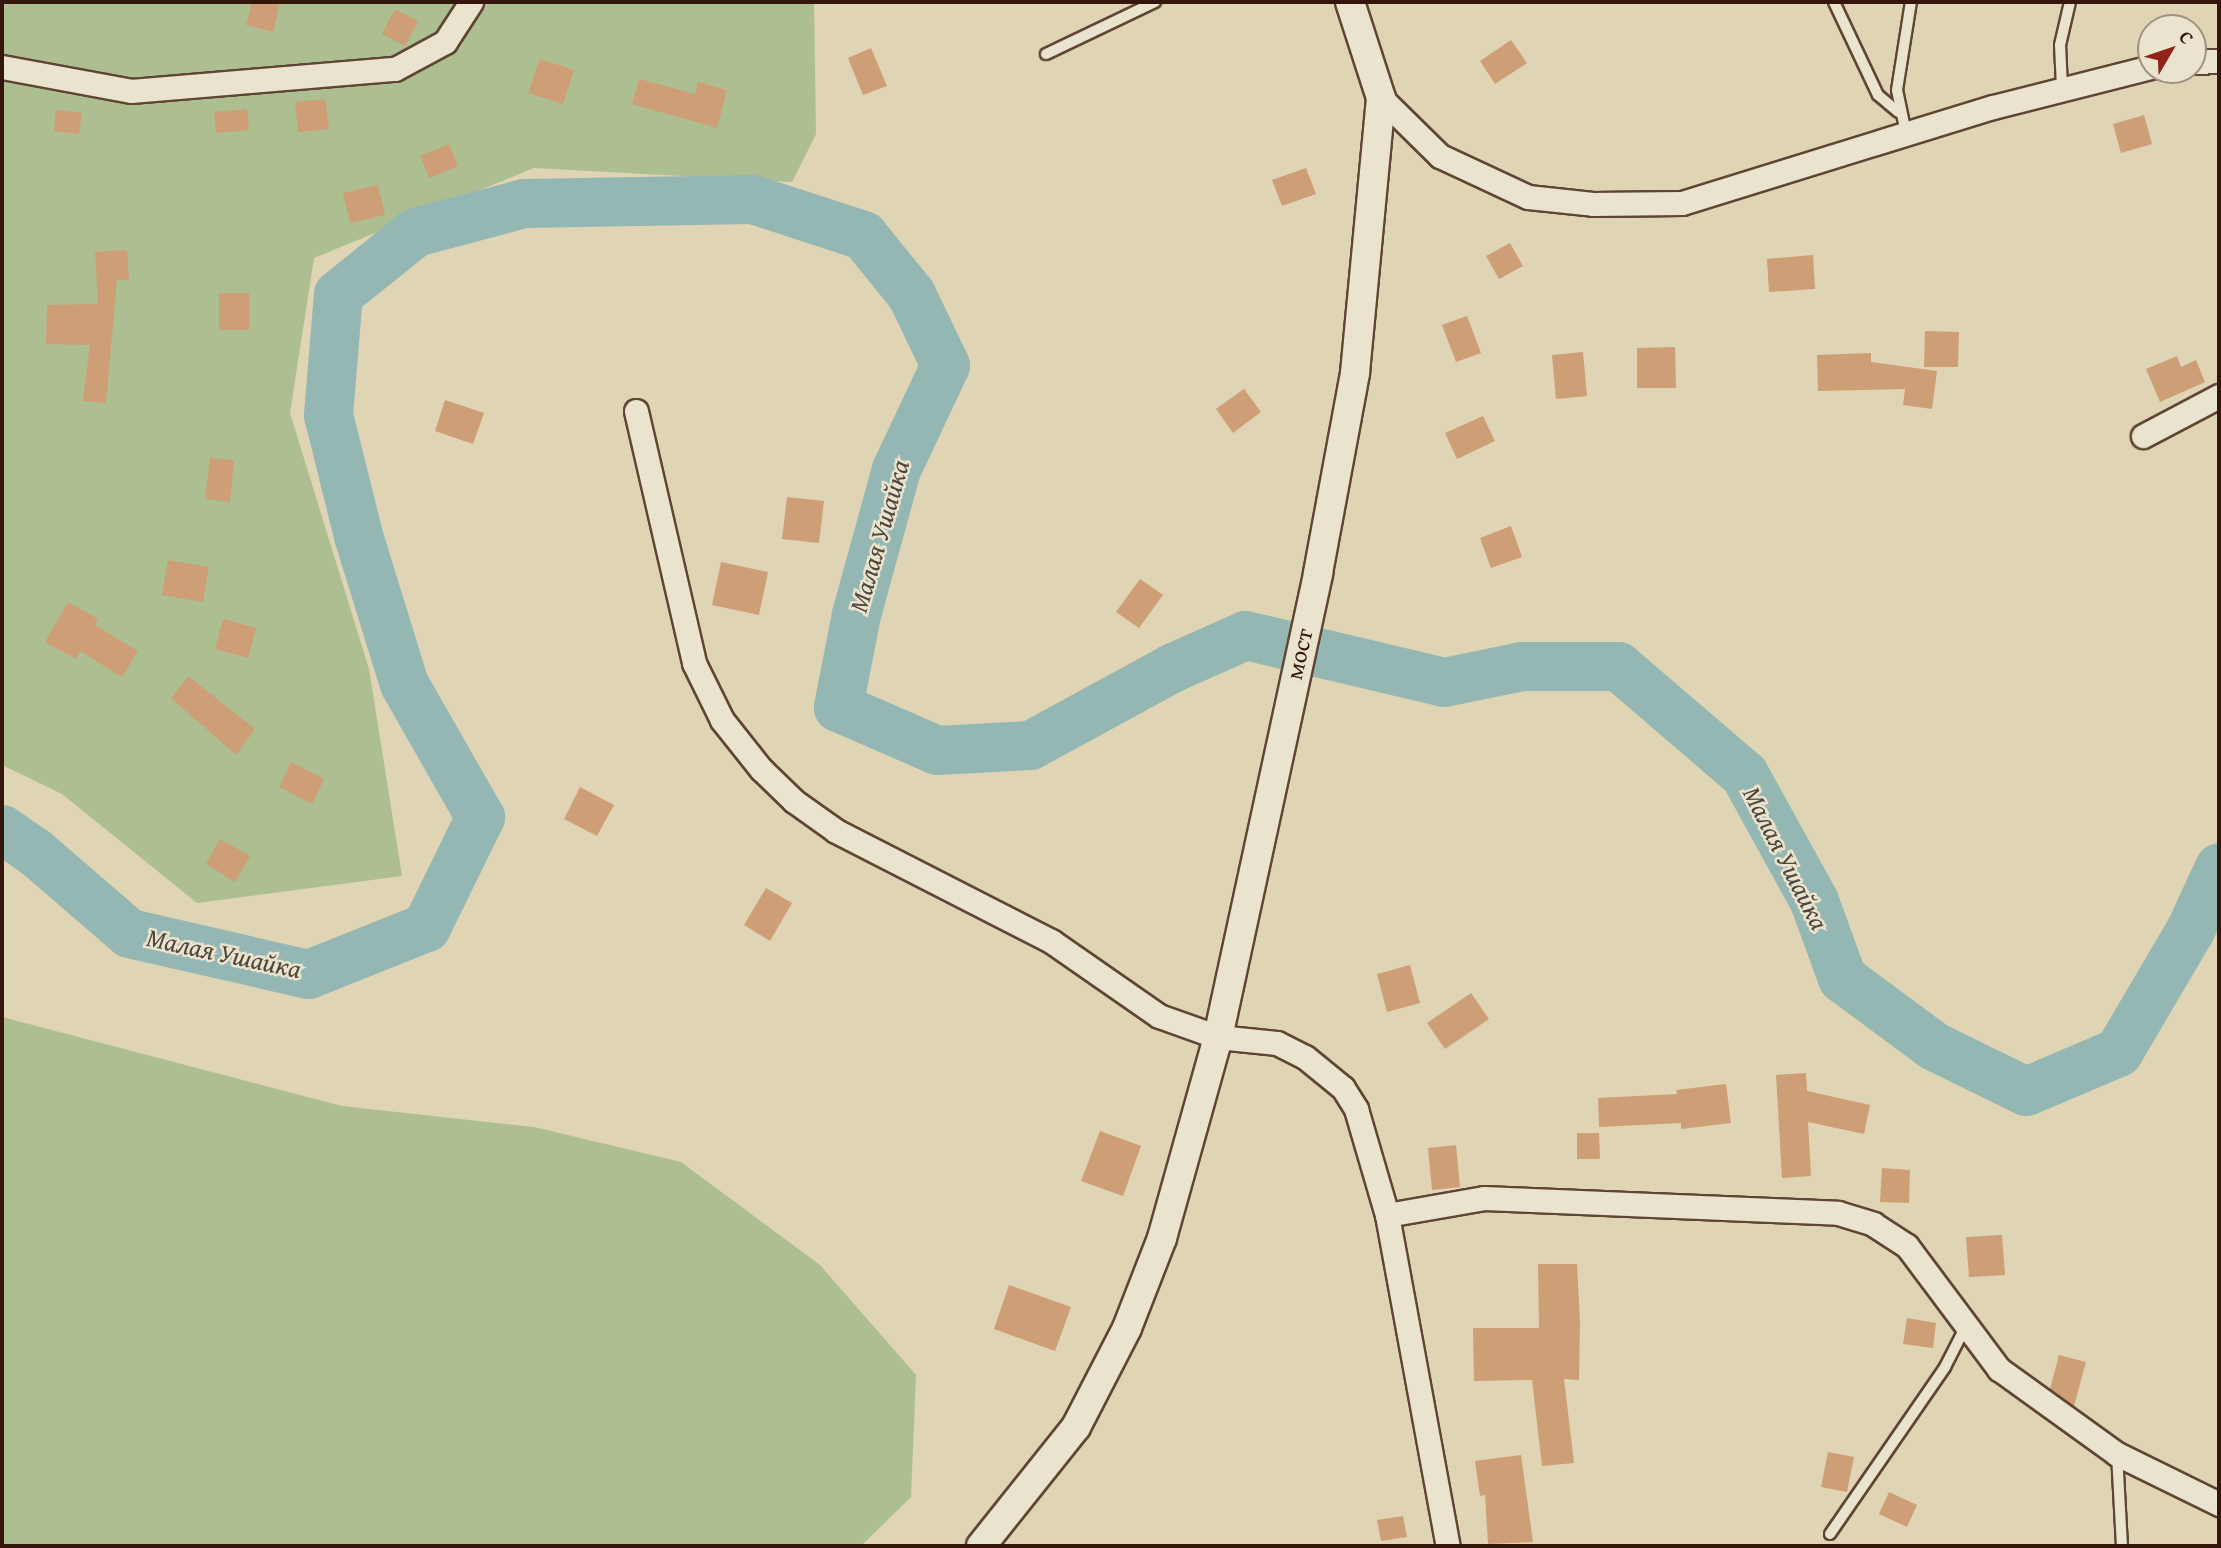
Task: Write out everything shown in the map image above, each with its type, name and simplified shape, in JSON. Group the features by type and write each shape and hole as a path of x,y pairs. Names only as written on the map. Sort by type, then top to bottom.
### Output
{"street":[{"path":"2,67 131,91 395,69 444,42 471,2"},
{"path":"1350,2 1381,98 1440,156 1528,197 1594,204 1682,203 1902,123 2137,69"},
{"name":"мост","path":"981,1546 1076,1427 1127,1328 1162,1238 1218,1037 1318,573 1355,373 1381,98"},
{"path":"2143,436 2219,396"},
{"path":"636,411 694,663 722,720 761,769 836,831 1051,942 1159,1016 1218,1037 1277,1043 1305,1057 1343,1088 1356,1109 1387,1215 1448,1546"},
{"path":"1387,1215 1484,1198 1838,1213 1892,1233 1924,1268 1999,1369 2117,1454 2219,1504"}],"lane":[{"path":"1046,54 1155,2"},
{"path":"1834,2 1878,94 1902,123"},
{"path":"1902,123 1897,90 1911,2"},
{"path":"2062,87 2060,45 2070,2"},
{"path":"1830,1534 1944,1367 1966,1326"},
{"path":"2117,1454 2122,1546"}],"green space":[{"path":"2,2 814,2 816,134 792,182 534,168 314,258 290,413 369,669 402,876 197,903 62,794 2,765"},
{"path":"2,1017 342,1106 534,1127 681,1162 820,1265 916,1375 911,1497 861,1546 2,1546"}],"building":[{"path":"252,2 280,2 273,32 246,25"},
{"path":"395,9 418,21 405,46 382,34"},
{"path":"1511,40 1527,63 1495,84 1480,61"},
{"path":"871,48 887,86 863,95 848,58"},
{"path":"540,59 574,70 563,104 528,93"},
{"path":"639,79 695,94 698,82 727,90 717,128 632,104"},
{"path":"325,99 329,129 298,132 295,102"},
{"path":"247,109 249,130 216,133 214,112"},
{"path":"56,110 82,113 79,134 54,131"},
{"path":"2144,115 2152,144 2121,153 2113,124"},
{"path":"449,144 458,166 429,178 420,156"},
{"path":"1306,168 1316,194 1282,206 1272,180"},
{"path":"378,185 385,215 350,223 343,193"},
{"path":"1510,243 1523,266 1499,279 1486,256"},
{"path":"127,250 129,280 117,280 106,403 83,401 90,345 46,344 47,305 98,304 95,252"},
{"path":"1813,255 1815,289 1769,292 1767,259"},
{"path":"219,293 249,293 249,330 219,330"},
{"path":"1467,316 1481,353 1456,362 1442,325"},
{"path":"1925,331 1959,332 1958,367 1924,367"},
{"path":"1675,347 1676,388 1637,388 1637,348"},
{"path":"1583,352 1587,396 1556,399 1552,355"},
{"path":"1871,353 1871,362 1937,371 1932,409 1903,405 1905,389 1818,391 1817,355"},
{"path":"2177,356 2181,367 2196,360 2205,382 2160,402 2146,369"},
{"path":"1244,389 1261,412 1233,433 1216,409"},
{"path":"445,400 484,413 473,444 435,431"},
{"path":"1483,416 1495,441 1457,459 1445,433"},
{"path":"210,458 234,460 230,502 205,499"},
{"path":"787,497 824,501 819,543 782,539"},
{"path":"1511,526 1522,557 1491,568 1480,538"},
{"path":"168,560 209,567 203,602 162,595"},
{"path":"721,562 768,572 759,615 712,605"},
{"path":"1140,579 1163,595 1139,628 1116,612"},
{"path":"68,602 98,619 95,625 138,651 122,677 80,651 76,659 45,642"},
{"path":"223,619 256,628 248,658 215,649"},
{"path":"188,676 255,729 236,755 171,698"},
{"path":"291,762 324,779 312,804 279,787"},
{"path":"580,787 614,805 597,836 564,819"},
{"path":"220,839 250,856 235,882 206,864"},
{"path":"766,888 792,903 770,941 744,925"},
{"path":"1410,965 1420,1003 1387,1012 1377,974"},
{"path":"1471,993 1489,1019 1445,1049 1427,1023"},
{"path":"1806,1073 1807,1091 1870,1105 1864,1134 1808,1122 1811,1176 1782,1178 1776,1075"},
{"path":"1726,1084 1731,1123 1681,1129 1681,1123 1599,1127 1598,1098 1677,1094 1676,1090"},
{"path":"1100,1131 1141,1146 1123,1196 1081,1181"},
{"path":"1577,1133 1599,1133 1600,1159 1577,1159"},
{"path":"1456,1145 1460,1187 1432,1190 1428,1148"},
{"path":"1882,1168 1910,1170 1909,1203 1880,1202"},
{"path":"2002,1235 2005,1275 1969,1277 1966,1237"},
{"path":"1538,1264 1577,1264 1579,1380 1564,1379 1574,1463 1542,1466 1532,1380 1474,1381 1473,1328 1539,1328"},
{"path":"1009,1285 1071,1307 1055,1351 994,1329"},
{"path":"1907,1318 1936,1323 1933,1348 1903,1344"},
{"path":"2059,1355 2086,1362 2074,1406 2050,1389"},
{"path":"1828,1452 1854,1457 1847,1492 1821,1487"},
{"path":"1521,1455 1533,1542 1488,1544 1485,1495 1480,1496 1475,1461"},
{"path":"1889,1492 1917,1505 1907,1527 1879,1514"},
{"path":"1403,1516 1407,1537 1381,1541 1377,1520"}],"waterway":[{"name":"Малая Ушайка","path":"2,829 34,851 129,933 308,974 426,927 480,817 404,684 358,535 328,415 338,294 415,232 524,203 752,199 863,235 911,294 945,365 896,469 856,614 838,707 937,750 1030,745 1171,668 1245,635 1444,682 1521,666 1618,666 1744,774 1814,901 1842,978 1934,1046 2026,1091 2118,1052 2190,930 2219,867"}]}
